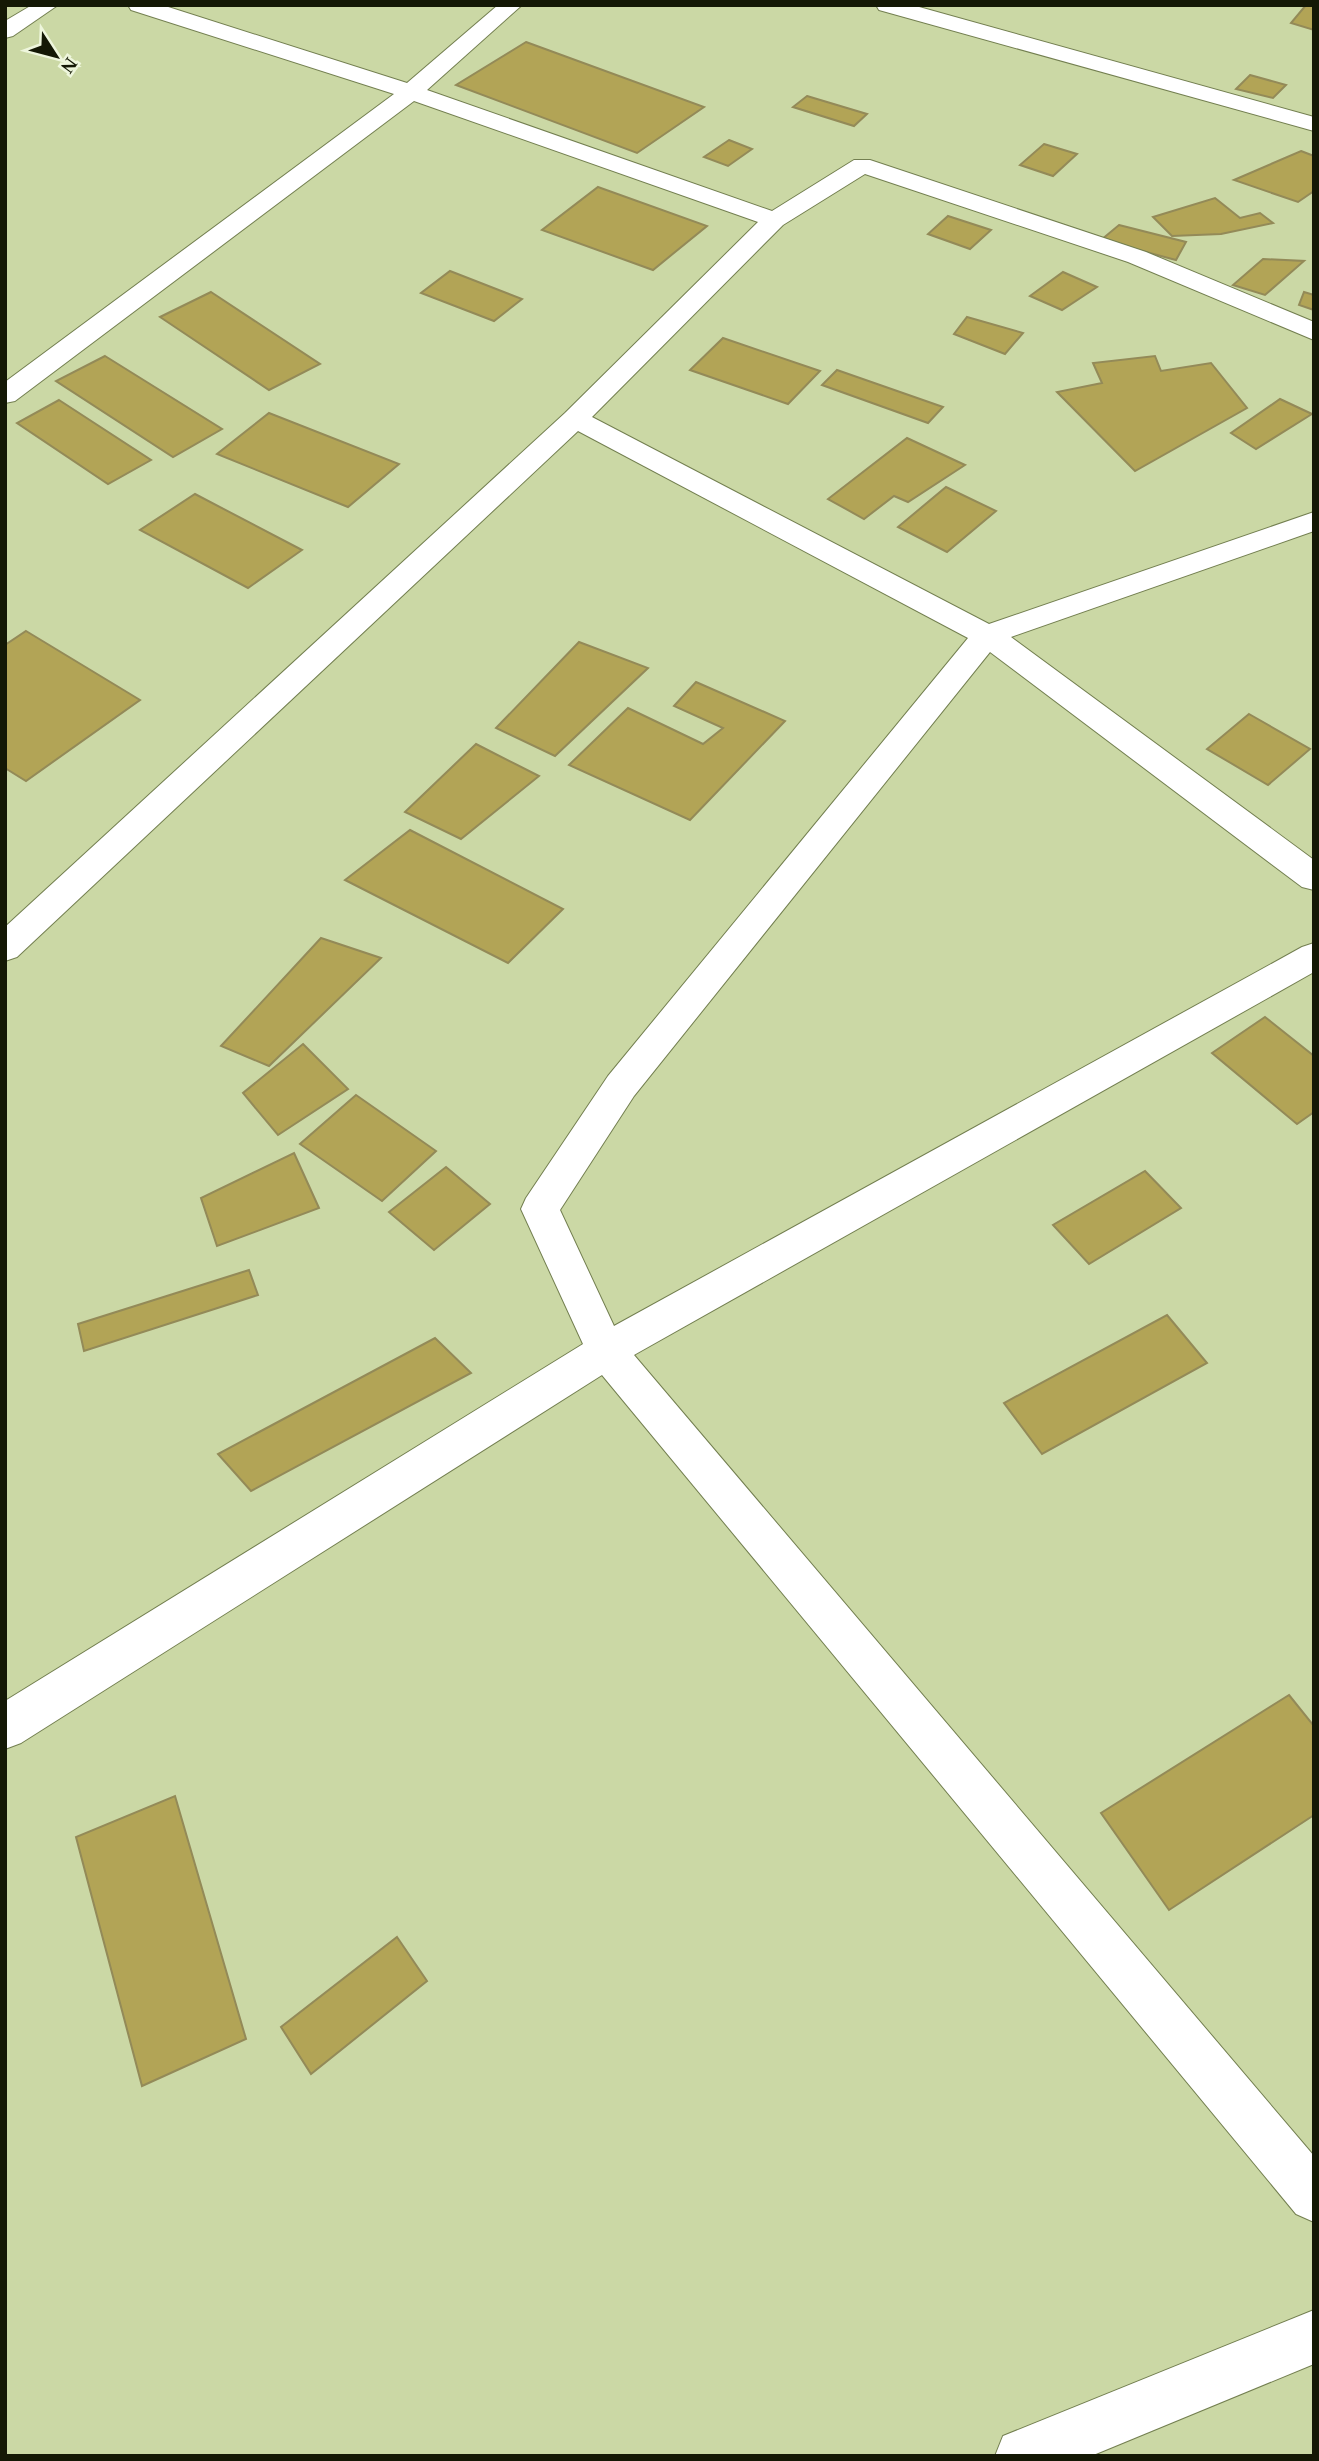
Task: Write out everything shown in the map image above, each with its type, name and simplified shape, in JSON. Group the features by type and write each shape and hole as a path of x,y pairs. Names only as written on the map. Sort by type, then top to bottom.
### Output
{"street":[{"path":"5,30 47,5"},
{"path":"139,5 411,92 774,220"},
{"path":"5,395 411,92 511,5"},
{"path":"887,5 1314,124"},
{"path":"5,948 575,419 774,220 862,165 1137,257 1314,332"},
{"path":"575,419 986,635 1314,878"},
{"path":"1314,521 986,635 621,1086 540,1209 606,1351 1314,2196"},
{"path":"5,1727 606,1351 1314,956"},
{"path":"1023,2456 1314,2337"}],"building":[{"path":"1306,5 1314,5 1314,30 1291,23"},
{"path":"526,42 704,107 637,153 456,85"},
{"path":"1250,75 1286,85 1273,98 1236,89"},
{"path":"807,96 867,114 854,126 793,107"},
{"path":"729,140 752,149 728,166 704,157"},
{"path":"1044,144 1077,154 1053,176 1020,165"},
{"path":"1301,151 1314,156 1314,191 1298,202 1234,180"},
{"path":"598,187 707,226 653,270 542,230"},
{"path":"1215,198 1240,218 1260,213 1273,223 1221,234 1172,236 1153,217"},
{"path":"948,216 991,230 970,249 928,234"},
{"path":"1119,225 1186,242 1176,260 1101,240"},
{"path":"1263,259 1304,261 1265,295 1233,285"},
{"path":"450,271 522,299 494,321 421,293"},
{"path":"1063,272 1097,287 1062,310 1030,296"},
{"path":"211,292 320,364 269,390 160,317"},
{"path":"1304,292 1314,295 1314,310 1299,305"},
{"path":"967,317 1023,333 1005,354 954,334"},
{"path":"723,338 820,371 788,404 690,370"},
{"path":"105,356 222,429 173,457 56,381"},
{"path":"1155,356 1161,371 1211,363 1247,408 1135,471 1057,392 1102,383 1093,363"},
{"path":"837,370 943,407 928,423 822,385"},
{"path":"1280,399 1312,414 1256,449 1231,433"},
{"path":"59,400 151,460 108,484 17,423"},
{"path":"269,413 399,464 348,507 217,454"},
{"path":"907,438 965,465 908,502 894,496 864,519 828,499"},
{"path":"946,487 996,511 947,552 898,527"},
{"path":"195,494 302,550 248,588 140,530"},
{"path":"26,631 140,700 26,781 5,768 5,645"},
{"path":"579,642 648,668 555,756 496,728"},
{"path":"696,682 785,721 690,820 569,765 628,708 703,744 723,728 674,706"},
{"path":"1249,714 1310,749 1268,785 1207,749"},
{"path":"476,744 539,776 461,839 405,812"},
{"path":"410,830 563,909 508,963 345,880"},
{"path":"321,938 381,958 269,1066 221,1046"},
{"path":"1265,1017 1314,1056 1314,1112 1297,1124 1212,1053"},
{"path":"303,1044 348,1089 278,1135 243,1093"},
{"path":"356,1095 436,1151 382,1201 300,1144"},
{"path":"294,1153 319,1208 217,1246 201,1198"},
{"path":"446,1167 490,1204 434,1250 389,1212"},
{"path":"1145,1171 1181,1208 1089,1264 1053,1225"},
{"path":"249,1270 258,1295 84,1351 78,1324"},
{"path":"1167,1315 1207,1363 1042,1454 1004,1403"},
{"path":"435,1338 471,1373 251,1491 218,1454"},
{"path":"1289,1695 1314,1726 1314,1815 1169,1910 1101,1813"},
{"path":"175,1796 246,2039 142,2086 76,1837"},
{"path":"397,1937 427,1981 311,2074 281,2027"}]}
